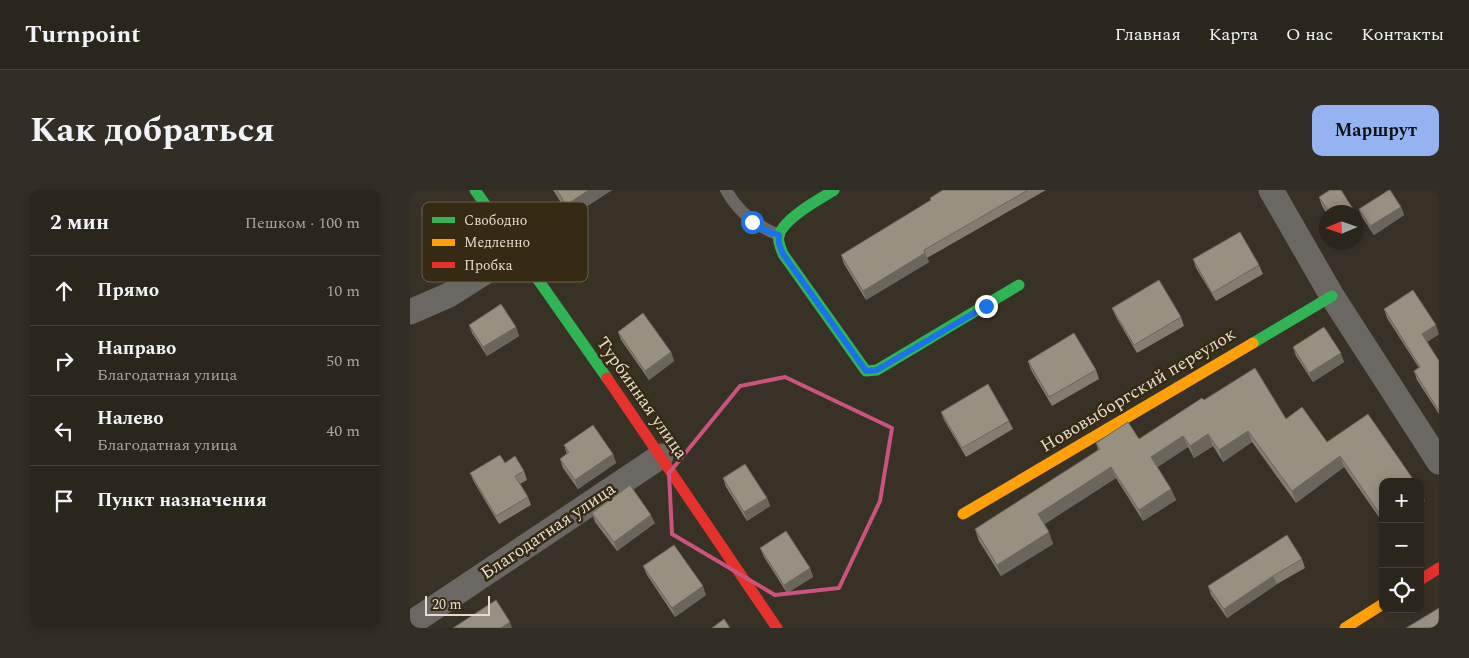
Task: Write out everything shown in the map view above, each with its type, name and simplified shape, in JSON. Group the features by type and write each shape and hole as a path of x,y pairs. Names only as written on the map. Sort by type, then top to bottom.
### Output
{"street":[{"name":"Турбинная улица","path":"474,190 483,202"},
{"path":"834,190 803,210 782,229 779,235 779,244 783,254 866,371 877,370 1018,285"},
{"path":"1271,190 1332,296 1439,462"},
{"path":"410,312 449,295 469,282"},
{"name":"Турбинная улица","path":"540,282 661,456 777,628"},
{"name":"Нововыборгский переулок","path":"963,514 1332,296"},
{"name":"Благодатная улица","path":"410,624 661,456"},
{"path":"1424,577 1439,568"},
{"path":"1345,628 1379,607"}],"lane":[{"path":"726,190 752,222 762,229 779,235"}],"highlighted area":[{"path":"785,377 892,428 880,501 839,588 775,595 672,534 669,473 740,386"}],"building":[{"path":"557,190 589,190 571,202 564,202"},
{"path":"943,190 1028,190 924,250 925,253 863,291 841,255 931,200 930,198"},
{"path":"1330,190 1341,190 1351,205 1324,205 1319,197"},
{"path":"1390,190 1401,207 1370,226 1364,217 1364,206"},
{"path":"1240,232 1259,265 1212,293 1193,259"},
{"path":"1159,280 1181,317 1134,345 1112,308"},
{"path":"1413,290 1436,325 1422,334 1439,361 1439,411 1414,371 1420,367 1384,309"},
{"path":"501,304 516,327 483,347 469,325"},
{"path":"643,313 671,352 645,371 618,332"},
{"path":"1324,327 1341,353 1309,373 1293,347"},
{"path":"1074,333 1096,370 1049,397 1028,361"},
{"path":"1255,368 1286,419 1302,407 1327,442 1368,414 1412,478 1379,478 1379,513 1340,456 1292,491 1248,431 1219,450 1208,434 1190,446 1183,436 1151,457 1171,489 1139,510 1111,467 1038,514 1049,532 997,565 975,529 1100,449 1096,443 1128,422 1139,439 1202,398 1204,400"},
{"path":"988,384 1009,421 962,448 941,412"},
{"path":"593,425 613,454 575,480 560,459 569,452 564,445"},
{"path":"500,455 505,463 515,456 524,471 515,476 528,497 496,516 470,473"},
{"path":"745,464 767,498 744,512 723,478"},
{"path":"630,485 651,515 614,542 592,513"},
{"path":"786,531 810,568 784,585 760,548"},
{"path":"1287,535 1302,559 1224,609 1208,586"},
{"path":"674,545 703,586 672,608 643,566"},
{"path":"496,600 510,622 501,628 453,628"},
{"path":"1439,608 1439,628 1406,628"},
{"path":"724,619 730,628 712,628"}],"traffic: fast":[{"path":"475,190 483,202"},
{"path":"834,190 803,209 788,222 779,235 779,242 783,254 866,371 877,370 1019,285"},
{"path":"540,282 607,378"},
{"path":"1253,343 1332,296"}],"traffic: slow":[{"path":"963,514 1253,343"},
{"path":"1345,628 1379,607"}],"traffic: jam":[{"path":"607,378 777,628"},
{"path":"1424,577 1439,568"}],"route":[{"path":"752,222 762,229 779,235 779,244 783,254 866,371 877,370 986,306"}]}
